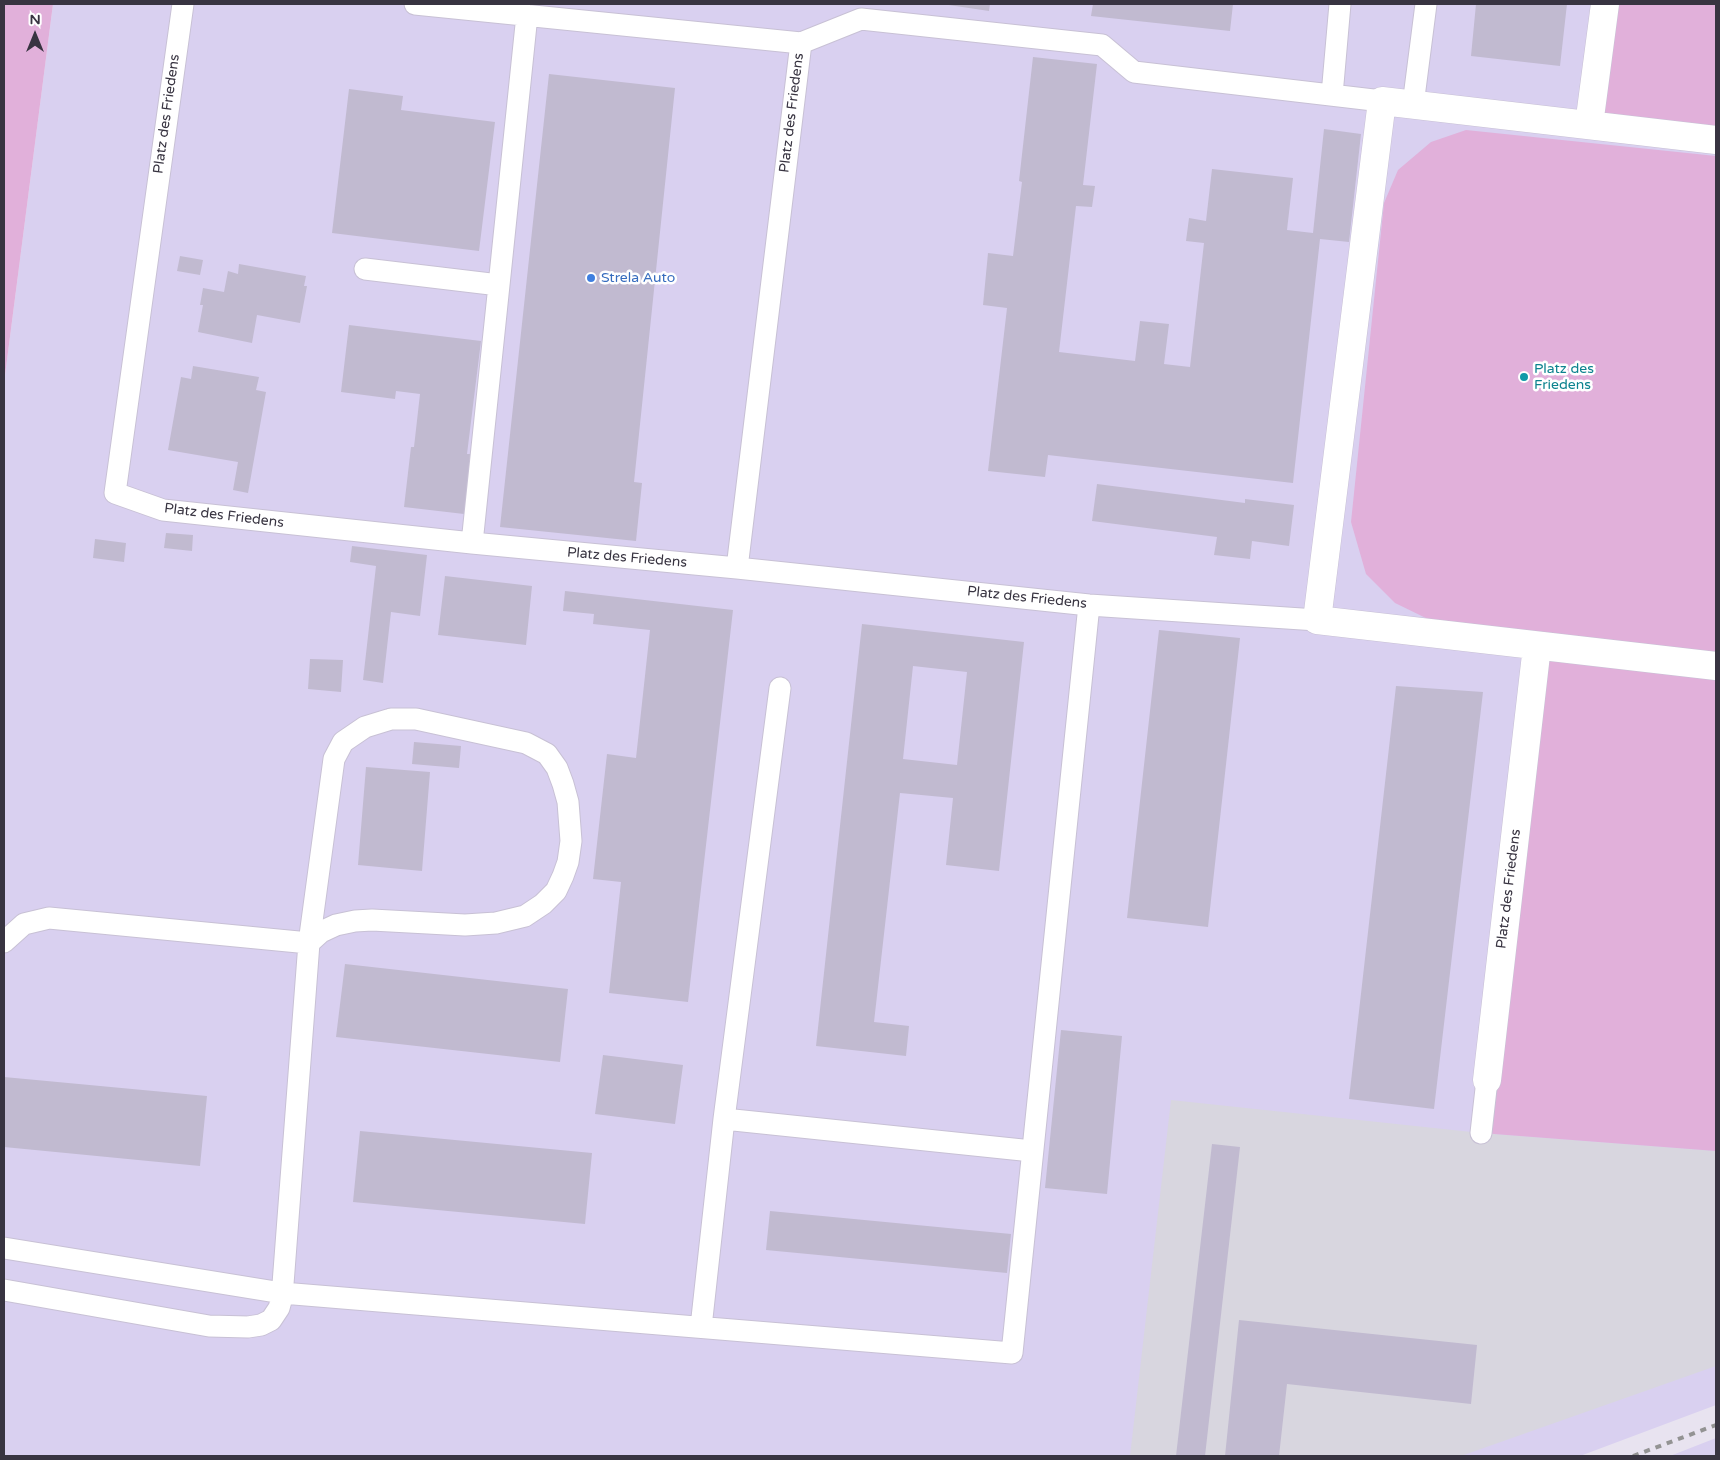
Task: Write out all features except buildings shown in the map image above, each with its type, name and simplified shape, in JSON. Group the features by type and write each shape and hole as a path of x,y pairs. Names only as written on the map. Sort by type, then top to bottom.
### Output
{"street":[{"path":"1589,125 1605,4"},
{"path":"1317,620 1382,101 1716,140"},
{"name":"Platz des Friedens","path":"1317,620 1716,666"},
{"name":"Platz des Friedens","path":"1487,1080 1537,646"}],"lane":[{"name":"Platz des Friedens","path":"182,4 115,493 163,510 472,543 737,568 1089,605 1317,620"},
{"name":"Platz des Friedens","path":"415,4 474,7 527,15 801,43 737,568"},
{"path":"1332,95 1340,4"},
{"path":"1413,105 1426,4"},
{"path":"472,543 527,15"},
{"path":"801,43 861,19 1102,45 1134,72 1382,101"},
{"path":"365,269 499,285"},
{"path":"4,1248 282,1292 1012,1353 1089,605"},
{"path":"702,1327 724,1120 780,688"},
{"path":"4,942 24,924 49,918 309,943 321,932 336,925 355,921 372,920 465,925 496,923 525,916 543,904 556,891 563,876 568,862 571,841 568,802 557,768 546,754 526,743 416,719 390,719 365,726 344,742 334,759 309,943 281,1303 271,1320 261,1325 236,1328 208,1326 4,1290"},
{"name":"Platz des Friedens","path":"1481,1133 1487,1080"},
{"path":"724,1120 1032,1151"}],"shaded area":[{"path":"4,4 53,4 4,383"},
{"path":"53,4 1716,4 1716,1405 1580,1456 4,1456 4,383"},
{"path":"1605,4 1716,4 1716,140 1589,125"},
{"name":"Platz des Friedens","path":"1466,130 1716,156 1716,653 1432,621 1395,603 1366,574 1351,522 1384,203 1398,170 1431,142"},
{"path":"1537,646 1716,666 1716,1151 1481,1133"},
{"path":"1171,1100 1481,1133 1716,1151 1716,1366 1461,1456 1130,1456"},
{"path":"1716,1438 1716,1456 1670,1456"}],"railway":[{"path":"1633,1456 1716,1425"}],"place":[{"name":"Strela Auto","path":"591,278"},
{"name":"Platz des Friedens","path":"1524,377"}]}
